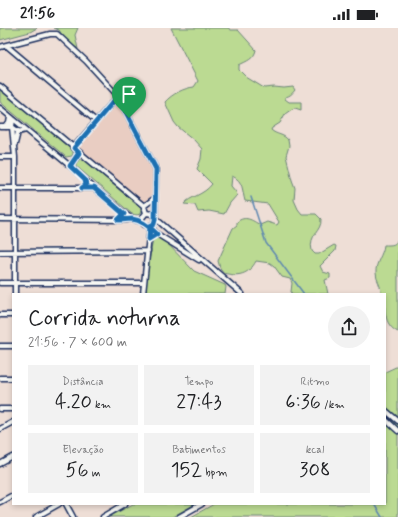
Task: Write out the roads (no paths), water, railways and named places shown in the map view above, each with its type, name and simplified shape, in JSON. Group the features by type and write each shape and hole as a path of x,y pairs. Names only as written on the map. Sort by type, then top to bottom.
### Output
{"street":[{"path":"0,47 50,34 57,34 86,61 118,96 156,169 155,222 150,226 143,293"},
{"path":"7,46 96,121"},
{"path":"0,86 144,206 149,213 241,293"},
{"path":"74,148 118,96"},
{"path":"0,108 70,166 124,214 132,219 142,222 145,226 150,226 157,234 208,265"},
{"path":"6,127 12,118"},
{"path":"12,118 15,157 15,293"},
{"path":"0,127 12,127 19,132"},
{"path":"19,132 26,130"},
{"path":"14,147 19,132"},
{"path":"70,166 79,153"},
{"path":"0,157 15,157"},
{"path":"82,188 86,185 85,180"},
{"path":"0,188 94,188"},
{"path":"144,206 155,198"},
{"path":"142,222 142,218 149,213 155,198"},
{"path":"118,220 124,214"},
{"path":"0,219 132,219"},
{"path":"149,239 157,234"},
{"path":"0,252 148,251"},
{"path":"0,283 144,283"},
{"path":"0,315 12,315"},
{"path":"0,346 12,346"},
{"path":"0,378 12,378"},
{"path":"0,409 12,409"},
{"path":"386,411 398,421"},
{"path":"386,419 398,431"},
{"path":"0,429 12,423"},
{"path":"0,464 12,458"},
{"path":"0,502 12,496"},
{"path":"36,517 57,505"},
{"path":"67,505 73,517"},
{"path":"103,517 123,505"},
{"path":"179,517 200,505"}],"waterway":[{"path":"251,197 266,243 303,293"},
{"path":"375,505 382,517"}]}
